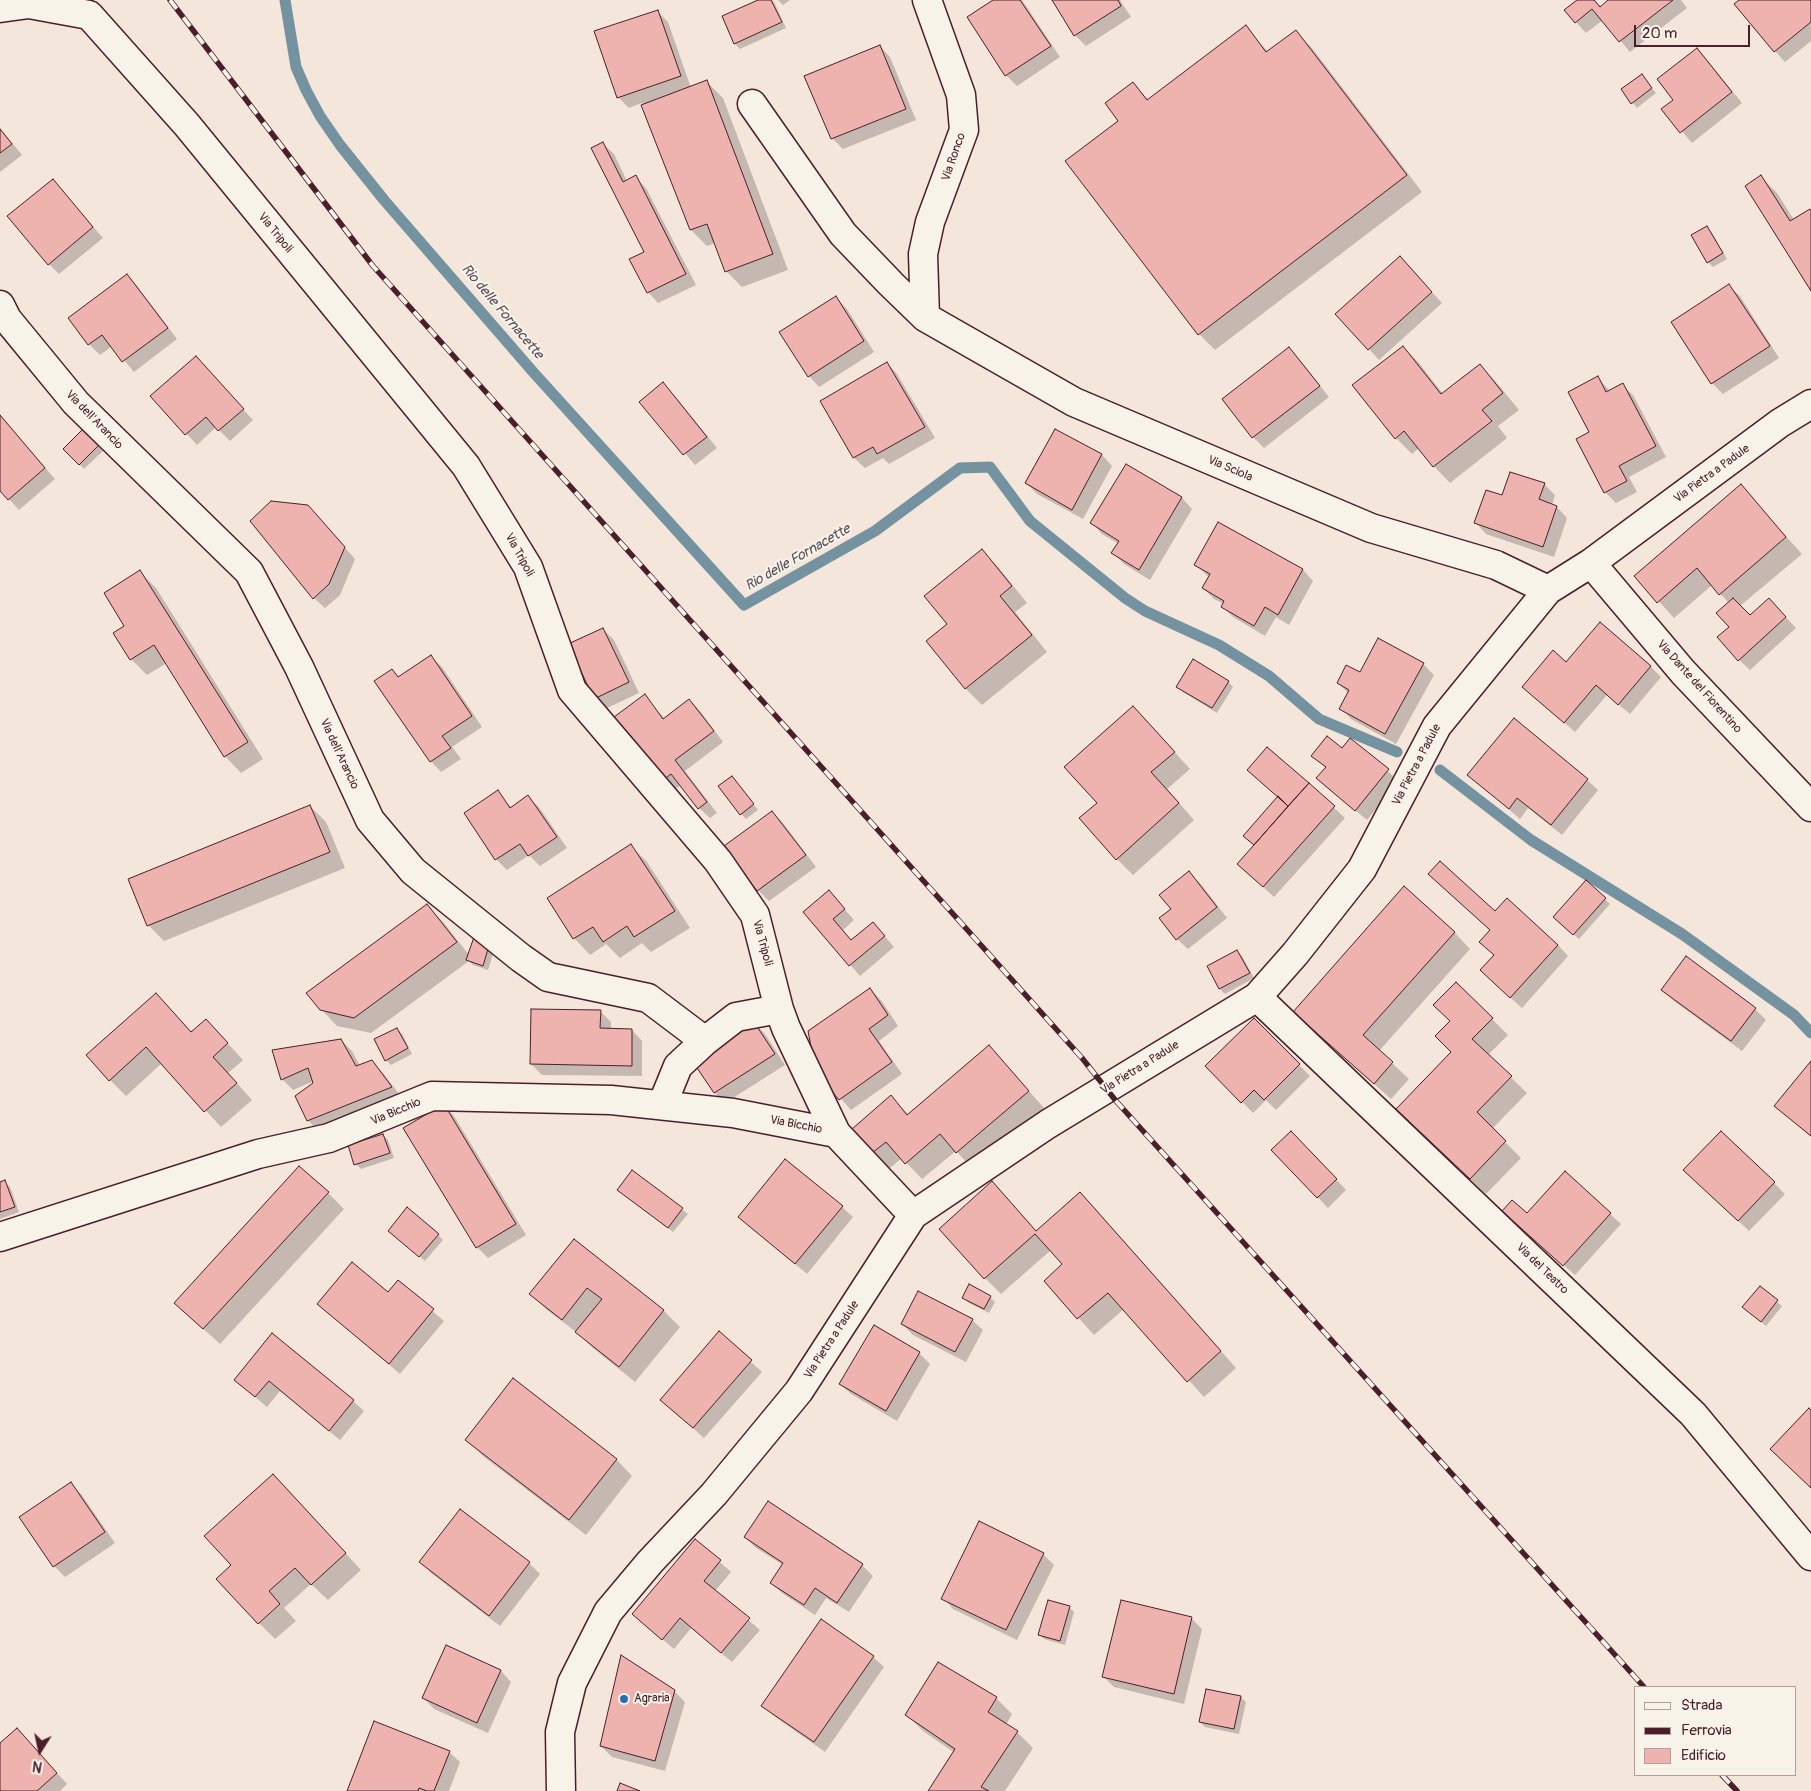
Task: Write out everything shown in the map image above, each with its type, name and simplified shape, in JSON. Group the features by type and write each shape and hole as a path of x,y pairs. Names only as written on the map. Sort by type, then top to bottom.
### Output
{"street":[{"name":"Via Ronco","path":"925,317 923,254 930,222 964,130 961,95 927,0"},
{"name":"Via Tripoli","path":"0,8 28,4 90,15 187,125 466,466 528,567 572,690 718,861 755,915 779,1009 786,1028 836,1133 913,1216"},
{"name":"Via Sciola","path":"752,104 843,234 890,284 925,317 1074,402 1371,528 1496,564 1548,590"},
{"name":"Via dell'Arancio","path":"0,305 7,319 76,403 249,572 305,679 370,820 413,872 521,958 548,977 648,998 705,1041"},
{"name":"Via Pietra a Padule","path":"561,1791 560,1732 572,1683 608,1612 644,1568 714,1494 799,1391 913,1216 1048,1124 1257,997 1296,954 1362,869 1437,726 1548,590 1591,563 1780,423 1811,404"},
{"name":"Via Dante del Fiorentino","path":"1591,563 1683,672 1811,807"},
{"name":"Via del Teatro","path":"1257,997 1693,1414 1811,1556"},
{"path":"662,1105 678,1066 705,1041 736,1017 779,1009"},
{"name":"Via Bicchio","path":"0,1237 258,1154 329,1138 432,1096 611,1100 734,1113 836,1133"}],"building":[{"path":"758,0 771,0 782,22 734,44 722,16"},
{"path":"993,0 1020,0 1051,46 1005,76 967,17"},
{"path":"1052,0 1118,0 1121,6 1074,36"},
{"path":"1577,0 1594,0 1600,7 1608,0 1673,0 1619,42 1592,9 1575,23 1564,10"},
{"path":"1739,0 1811,0 1811,22 1774,52 1734,4"},
{"path":"658,10 681,76 617,98 594,31"},
{"path":"1246,25 1266,52 1296,30 1407,175 1198,335 1065,161 1118,121 1105,103 1133,82 1147,100"},
{"path":"880,45 906,109 831,139 804,76"},
{"path":"1697,48 1732,92 1680,133 1661,109 1673,100 1657,79"},
{"path":"1642,74 1652,88 1631,104 1621,89"},
{"path":"707,80 773,254 725,272 707,224 690,230 641,105"},
{"path":"0,129 12,144 0,153"},
{"path":"603,142 623,182 636,175 686,274 647,293 629,259 644,252 591,148"},
{"path":"1761,175 1790,221 1810,209 1811,211 1811,291 1745,186"},
{"path":"53,179 93,227 48,265 7,216"},
{"path":"1707,226 1723,253 1707,263 1691,235"},
{"path":"1400,256 1432,292 1368,350 1335,314"},
{"path":"127,274 168,328 122,362 102,335 88,345 68,318"},
{"path":"1729,284 1770,346 1711,384 1671,322"},
{"path":"836,296 864,341 808,377 779,332"},
{"path":"1403,346 1441,394 1480,364 1503,393 1482,410 1492,421 1433,467 1404,431 1395,439 1352,385"},
{"path":"1289,347 1320,386 1252,438 1222,399"},
{"path":"196,356 244,409 218,431 206,417 185,435 150,396"},
{"path":"887,362 925,427 877,454 873,447 853,458 820,401"},
{"path":"1598,376 1606,392 1623,383 1656,446 1619,466 1627,481 1604,493 1576,439 1589,432 1568,392"},
{"path":"663,382 707,437 683,455 639,402"},
{"path":"0,415 45,468 8,500 0,491"},
{"path":"83,429 99,445 79,465 63,449"},
{"path":"1055,429 1102,454 1072,510 1025,483"},
{"path":"1126,464 1182,497 1139,570 1111,553 1119,541 1090,523"},
{"path":"1510,472 1545,483 1539,499 1557,506 1543,547 1474,523 1486,490 1502,495"},
{"path":"1741,484 1786,537 1719,595 1697,568 1657,603 1634,576"},
{"path":"271,501 308,505 345,547 329,584 313,599 250,521"},
{"path":"1218,522 1303,569 1278,615 1265,607 1254,626 1221,607 1224,601 1202,588 1210,574 1194,565"},
{"path":"982,549 1012,586 1000,596 1032,635 965,689 926,641 947,624 924,596"},
{"path":"140,570 248,742 224,757 154,645 130,660 113,633 124,626 104,593"},
{"path":"1733,598 1750,615 1769,598 1786,617 1738,661 1717,637 1729,627 1716,613"},
{"path":"1600,622 1651,666 1618,705 1596,685 1564,723 1522,687 1553,650 1566,662"},
{"path":"603,628 629,682 594,699 568,644"},
{"path":"1378,638 1424,663 1385,734 1339,709 1349,690 1337,683 1346,665 1360,672"},
{"path":"431,655 472,716 442,736 451,748 430,762 374,681 392,669 398,677"},
{"path":"1193,659 1229,681 1212,708 1176,687"},
{"path":"645,694 663,719 689,699 714,731 675,760 707,802 698,809 671,774 658,784 610,720"},
{"path":"1133,706 1175,752 1151,772 1179,803 1116,860 1079,818 1097,803 1064,767"},
{"path":"1514,718 1588,779 1551,825 1517,798 1509,809 1467,775"},
{"path":"1327,736 1342,748 1350,738 1389,769 1355,811 1316,778 1326,767 1311,756"},
{"path":"1267,747 1309,783 1288,806 1247,770"},
{"path":"732,776 754,804 740,815 718,786"},
{"path":"1309,783 1335,806 1263,887 1237,864"},
{"path":"498,790 510,808 528,795 557,837 528,856 520,844 495,860 464,813"},
{"path":"1278,796 1288,806 1254,845 1243,836"},
{"path":"310,805 330,852 147,926 128,879"},
{"path":"772,811 806,855 757,891 724,846"},
{"path":"631,844 675,911 634,937 627,926 603,942 593,927 573,939 547,898"},
{"path":"1440,861 1495,911 1507,898 1558,945 1510,998 1480,970 1494,955 1479,942 1490,930 1428,874"},
{"path":"1189,871 1217,907 1176,940 1159,918 1171,909 1159,895"},
{"path":"1586,880 1606,898 1573,935 1553,917"},
{"path":"1404,886 1455,932 1363,1035 1393,1062 1374,1084 1293,1012"},
{"path":"829,890 845,909 833,919 851,940 873,922 885,936 849,966 803,912"},
{"path":"427,904 457,942 354,1018 320,1010 306,993"},
{"path":"474,937 490,942 483,966 466,960"},
{"path":"1237,950 1250,973 1219,989 1207,966"},
{"path":"1686,956 1756,1008 1731,1041 1661,990"},
{"path":"1456,982 1493,1018 1472,1039 1512,1076 1477,1112 1506,1141 1470,1179 1396,1109 1451,1052 1435,1036 1450,1021 1433,1005"},
{"path":"870,988 888,1015 869,1029 892,1062 839,1100 816,1072 808,1031"},
{"path":"156,993 191,1032 206,1019 228,1043 213,1057 237,1083 204,1112 146,1047 109,1081 86,1055"},
{"path":"531,1009 601,1010 600,1028 632,1029 632,1066 530,1064"},
{"path":"1254,1018 1300,1064 1264,1100 1254,1090 1241,1103 1205,1066"},
{"path":"754,1022 775,1054 714,1093 693,1062"},
{"path":"397,1028 408,1048 385,1061 374,1039"},
{"path":"341,1039 356,1066 372,1060 392,1087 307,1121 295,1096 313,1083 308,1068 281,1080 272,1050"},
{"path":"989,1045 1029,1091 956,1153 940,1134 905,1164 886,1142 872,1153 852,1129 891,1095 907,1115"},
{"path":"1811,1061 1811,1136 1774,1106"},
{"path":"444,1104 516,1224 476,1248 403,1128"},
{"path":"1291,1131 1337,1179 1317,1198 1271,1150"},
{"path":"1721,1131 1775,1182 1738,1221 1683,1170"},
{"path":"383,1134 390,1153 354,1165 348,1145"},
{"path":"785,1159 843,1206 795,1264 738,1217"},
{"path":"299,1166 329,1192 203,1329 174,1303"},
{"path":"632,1170 683,1208 668,1228 617,1190"},
{"path":"1565,1171 1611,1213 1563,1266 1502,1211 1512,1200 1527,1213"},
{"path":"5,1180 15,1207 0,1212 0,1182"},
{"path":"992,1181 1036,1231 1080,1192 1221,1351 1187,1382 1108,1293 1077,1319 1044,1281 1062,1264 1035,1234 984,1279 939,1229"},
{"path":"407,1207 439,1234 419,1257 388,1231"},
{"path":"574,1239 664,1310 619,1367 575,1332 602,1299 587,1288 562,1320 529,1294"},
{"path":"352,1262 388,1292 398,1280 434,1309 389,1364 317,1304"},
{"path":"969,1284 991,1296 984,1309 962,1298"},
{"path":"1760,1286 1778,1300 1761,1322 1742,1307"},
{"path":"918,1291 973,1319 955,1352 901,1324"},
{"path":"874,1325 920,1352 886,1411 839,1384"},
{"path":"719,1331 752,1360 693,1428 660,1400"},
{"path":"272,1333 354,1400 329,1431 269,1381 255,1397 234,1380"},
{"path":"513,1378 617,1459 569,1520 465,1440"},
{"path":"1809,1408 1811,1410 1811,1488 1770,1449"},
{"path":"273,1474 346,1553 311,1585 295,1568 269,1591 280,1604 258,1624 216,1579 231,1565 204,1536"},
{"path":"71,1482 105,1532 53,1567 19,1517"},
{"path":"768,1501 863,1564 837,1603 815,1588 804,1605 770,1583 783,1563 744,1537"},
{"path":"460,1509 530,1562 489,1616 419,1562"},
{"path":"979,1521 1044,1553 1006,1630 941,1599"},
{"path":"695,1539 721,1560 704,1581 750,1618 721,1653 680,1618 662,1640 632,1614"},
{"path":"1048,1600 1070,1606 1060,1641 1038,1635"},
{"path":"1121,1600 1192,1617 1174,1694 1102,1677"},
{"path":"821,1619 874,1656 814,1742 761,1706"},
{"path":"446,1645 501,1670 477,1723 422,1698"},
{"path":"621,1655 675,1690 655,1761 600,1746"},
{"path":"938,1662 997,1697 988,1712 1018,1731 981,1787 989,1791 928,1791 955,1749 905,1715"},
{"path":"1206,1689 1241,1696 1234,1729 1199,1722"},
{"path":"374,1721 450,1751 434,1791 419,1788 418,1791 347,1791"},
{"path":"17,1728 57,1773 37,1791 0,1791 0,1743"},
{"path":"620,1783 640,1791 617,1791"}],"waterway":[{"name":"Rio delle Fornacette","path":"285,0 296,67 320,116 340,145 384,200 534,373 744,605 875,531 960,468 990,467 1030,521 1125,598 1145,611 1219,645 1269,676 1319,719 1397,752"},
{"path":"1440,770 1531,840 1682,934 1794,1015 1811,1033"}],"railway":[{"path":"170,0 373,266 1082,1058 1116,1101 1643,1686"},
{"path":"1723,1776 1737,1791"}],"place":[{"name":"Agraria","path":"624,1699"}]}
